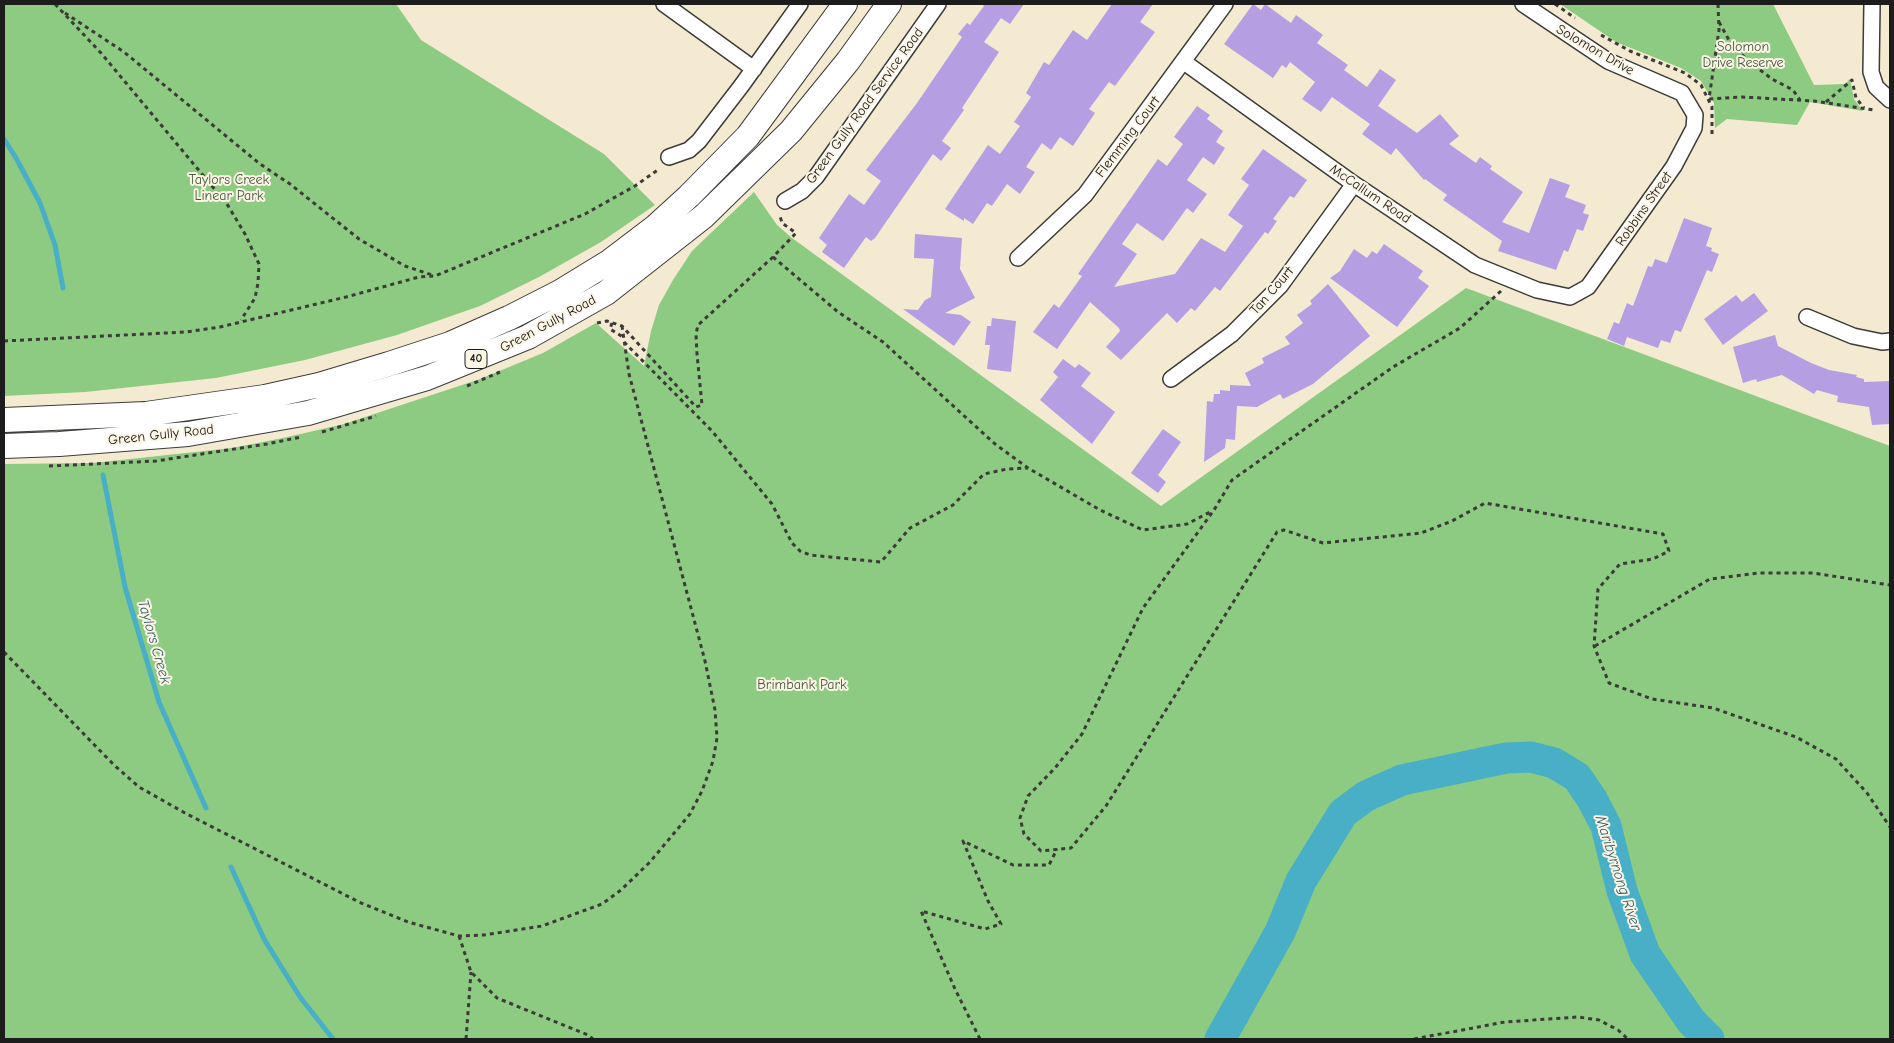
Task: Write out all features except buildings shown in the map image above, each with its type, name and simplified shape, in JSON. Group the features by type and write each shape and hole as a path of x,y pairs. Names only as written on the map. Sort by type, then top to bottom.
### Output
{"main road":[{"name":"Green Gully Road","path":"4,420 146,414 265,397 319,385 390,364 450,344 509,318 560,292 609,262 655,227 719,168 748,136 845,4"},
{"name":"Green Gully Road","path":"4,446 59,444 188,434 308,412 427,378 528,337 606,293 670,245 711,210 791,131 848,61 889,4"}],"street":[{"path":"664,4 754,69"},
{"path":"669,157 689,150 699,141 754,69 800,4"},
{"name":"Green Gully Road Service Road","path":"785,201 802,190 816,177 938,4"},
{"name":"Flemming Court","path":"1018,258 1085,195 1225,4"},
{"name":"Solomon Drive","path":"1522,4 1608,61 1682,93 1693,108"},
{"path":"1872,4 1871,72 1876,88 1890,100"},
{"name":"McCallum Road","path":"1184,62 1354,184 1474,265 1537,290 1570,298"},
{"name":"Robbins Street","path":"1570,298 1588,287 1674,166 1696,122 1693,108"},
{"name":"Tan Court","path":"1171,379 1232,334 1280,286 1354,184"},
{"path":"1807,317 1853,336 1882,342 1890,341"}],"path":[{"path":"55,4 65,13 227,204 245,234 259,264 258,283 254,298 240,321"},
{"path":"1718,4 1718,21 1709,99 1742,97 1800,100 1874,110"},
{"path":"65,13 124,52 260,164 290,184 359,239 405,266 435,276"},
{"path":"1718,21 1730,42 1747,60 1772,79 1793,90 1800,100"},
{"path":"1826,102 1852,80 1856,98 1864,109"},
{"path":"4,341 186,332 220,327 346,298 419,277 435,276 585,214 651,176 669,157"},
{"path":"633,337 696,407 702,405 696,348 698,325 773,257 796,233 782,223 781,210 785,201"},
{"path":"773,257 838,312 882,342 995,444 1028,468 1100,510 1143,530 1188,524 1214,510"},
{"path":"1513,280 1460,328 1393,367 1232,480 1214,510 1143,608 1082,734 1055,768 1028,796 1020,818 1024,834 1041,851 1071,848 1106,806 1277,532 1284,530 1324,543 1421,533 1452,521 1485,503 1664,534 1669,551 1653,559 1620,564 1598,589 1594,646 1610,683 1652,698 1713,708 1796,738 1836,760 1867,793 1890,827"},
{"path":"612,323 610,330 624,339 712,431 772,504 792,542 800,551 810,555 880,562 910,528 953,505 984,474 1007,469 1028,468"},
{"path":"4,652 114,765 152,796 358,902 408,922 459,936 484,935 542,926 602,904 621,890 650,862 690,814 702,791 713,761 717,738 715,710 706,661 629,374 622,326"},
{"path":"1594,646 1710,579 1758,574 1812,573 1890,585"},
{"path":"980,1039 921,911 985,929 1001,924 988,901 963,841 1013,865 1049,865 1058,850"},
{"path":"459,936 471,972 466,1039"},
{"path":"471,972 497,998 588,1035 593,1039"},
{"path":"1414,1039 1505,1022 1578,1017 1600,1020 1618,1030 1628,1039"}],"green space":[{"name":"Taylors Creek Linear Park","path":"4,4 396,4 421,40 604,154 655,205 601,242 539,277 480,306 397,335 305,360 216,378 85,392 4,396"},
{"name":"Solomon Drive Reserve","path":"1560,4 1773,4 1814,85 1845,84 1850,79 1854,99 1863,111 1810,102 1797,125 1727,119 1715,128 1714,103 1701,81 1681,68 1616,42"},
{"name":"Brimbank Park","path":"754,192 777,225 792,238 1161,506 1466,288 1890,446 1890,1039 4,1039 4,464 93,463 232,448 344,424 480,379 543,353 596,323 644,366 651,331 659,305 673,280 692,251"}],"waterway":[{"name":"Taylors Creek","path":"4,139 40,203 55,245 63,288"},
{"name":"Taylors Creek","path":"103,475 125,587 159,702 206,808"},
{"name":"Maribyrnong River","path":"1220,1039 1280,932 1301,881 1343,813 1366,796 1402,780 1506,758 1531,757 1554,763 1577,777 1592,799 1606,826 1622,891 1645,954 1691,1021 1709,1039"},
{"name":"Taylors Creek","path":"231,867 264,939 300,997 333,1039"}]}
